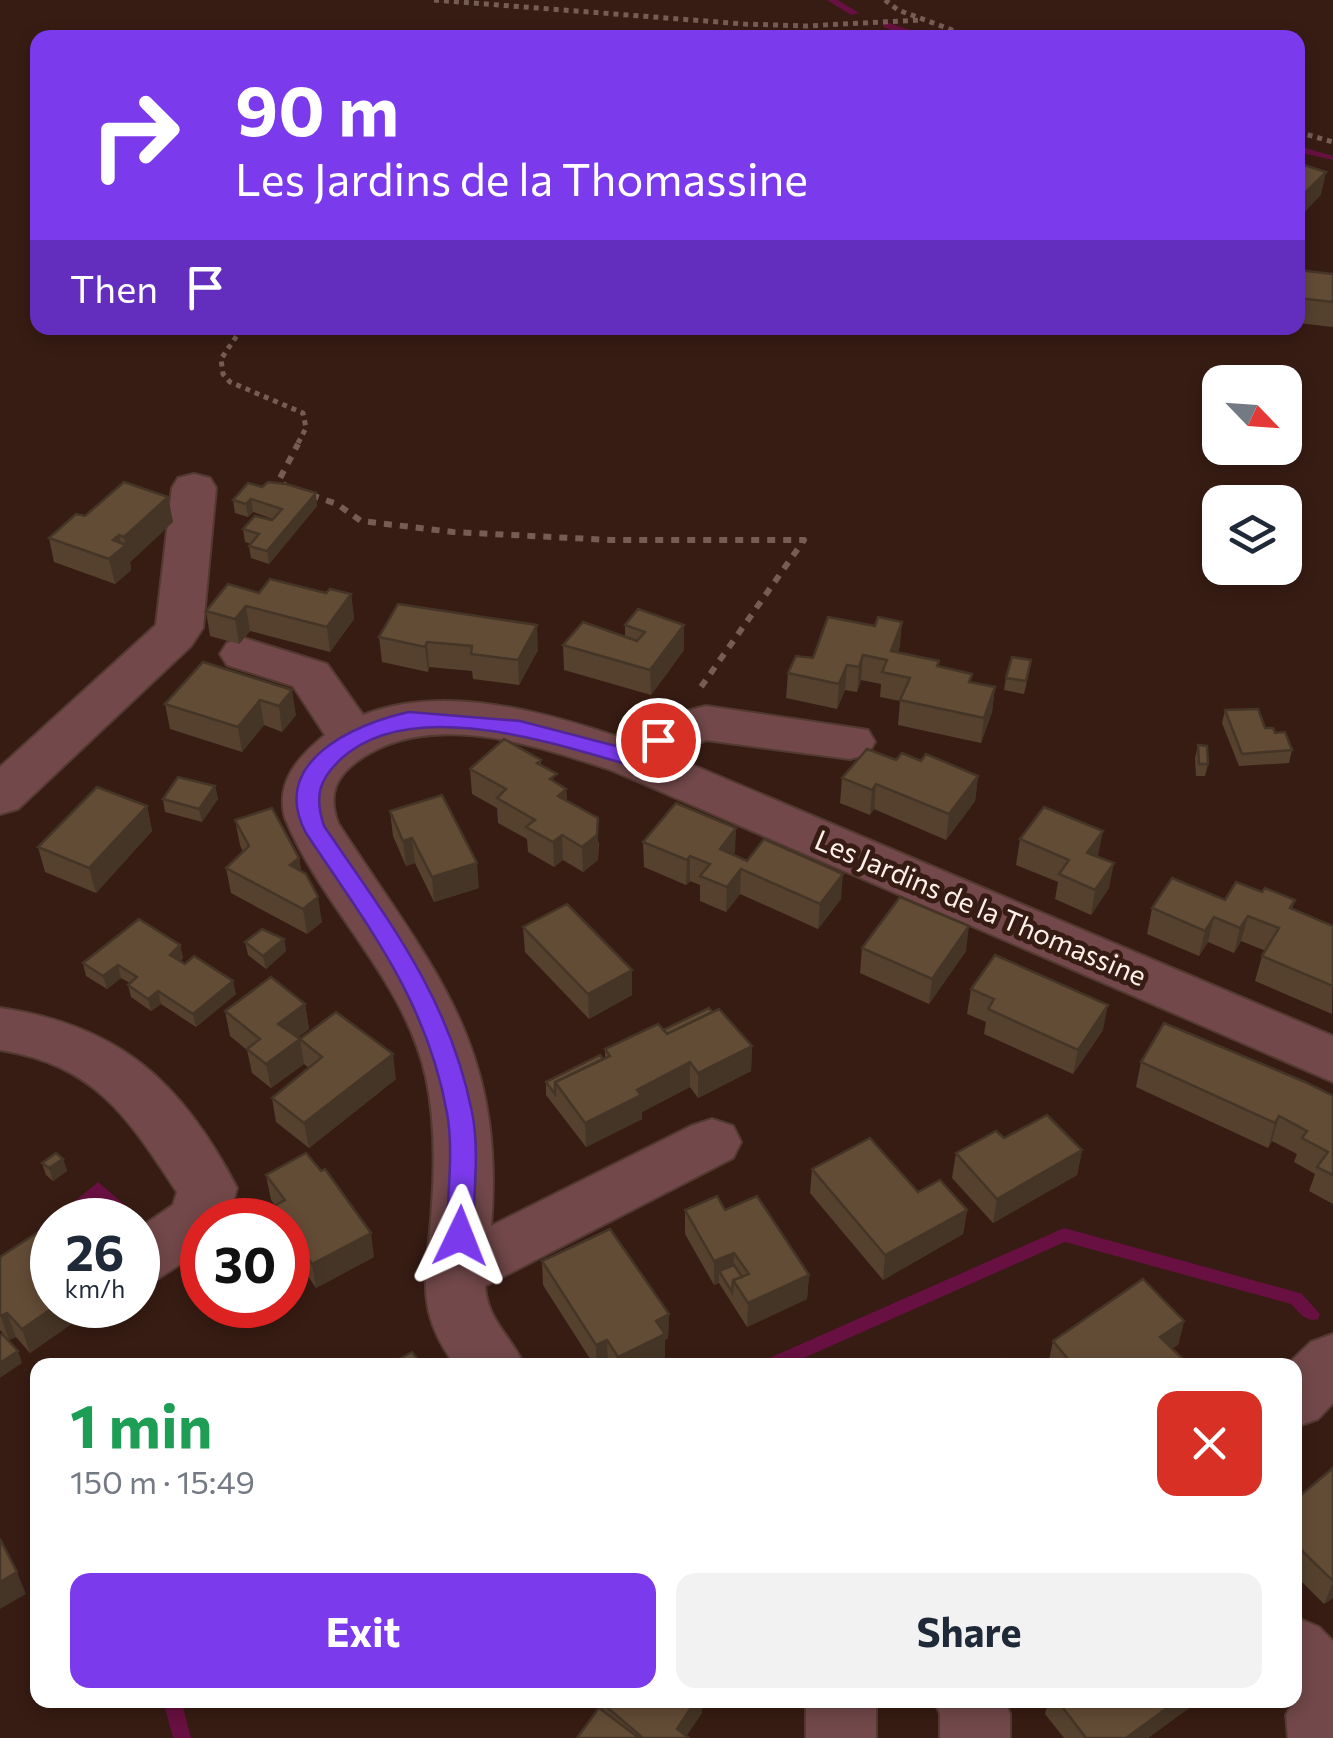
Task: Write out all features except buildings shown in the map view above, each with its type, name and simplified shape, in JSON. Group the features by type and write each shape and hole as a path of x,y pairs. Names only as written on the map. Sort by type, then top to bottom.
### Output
{"street":[{"path":"0,796 178,628 194,488"},
{"path":"244,654 310,675 352,738"},
{"name":"Les Jardins de la Thomassine","path":"487,1358 462,1322 454,1273 462,1209 460,1116 437,1025 409,970 314,827 307,806 314,775 352,738 392,722 444,720 535,731 629,758 1333,1060"},
{"path":"629,758 681,728 706,723 850,742"},
{"path":"0,1029 75,1048 112,1067 152,1108 208,1188 209,1202 203,1216 160,1245"},
{"path":"454,1273 712,1142"},
{"path":"1302,1392 1333,1360"},
{"path":"1302,1658 1333,1693 1322,1715 1323,1738"},
{"path":"840,1738 841,1708"},
{"path":"971,1708 975,1738"}],"path":[{"path":"434,0 806,26 923,20"},
{"path":"886,0 898,10 951,30"},
{"path":"1305,134 1333,142"},
{"path":"237,335 221,359 222,374 230,382 303,413 306,428 278,480 287,488 326,498 361,522 453,532 592,539 804,540 704,682 681,728"}],"shaded area":[{"path":"98,1182 117,1198 79,1198"}],"waterway":[{"path":"831,0 854,13"},
{"path":"886,25 901,30"},
{"path":"1305,151 1330,158"},
{"path":"787,1358 1064,1235 1296,1299 1312,1314"},
{"path":"174,1708 182,1738"}],"route":[{"path":"460,1236 460,1116 437,1025 409,970 314,827 307,806 308,786 340,745 376,726 409,719 520,728 583,742 629,758 658,740"}]}
